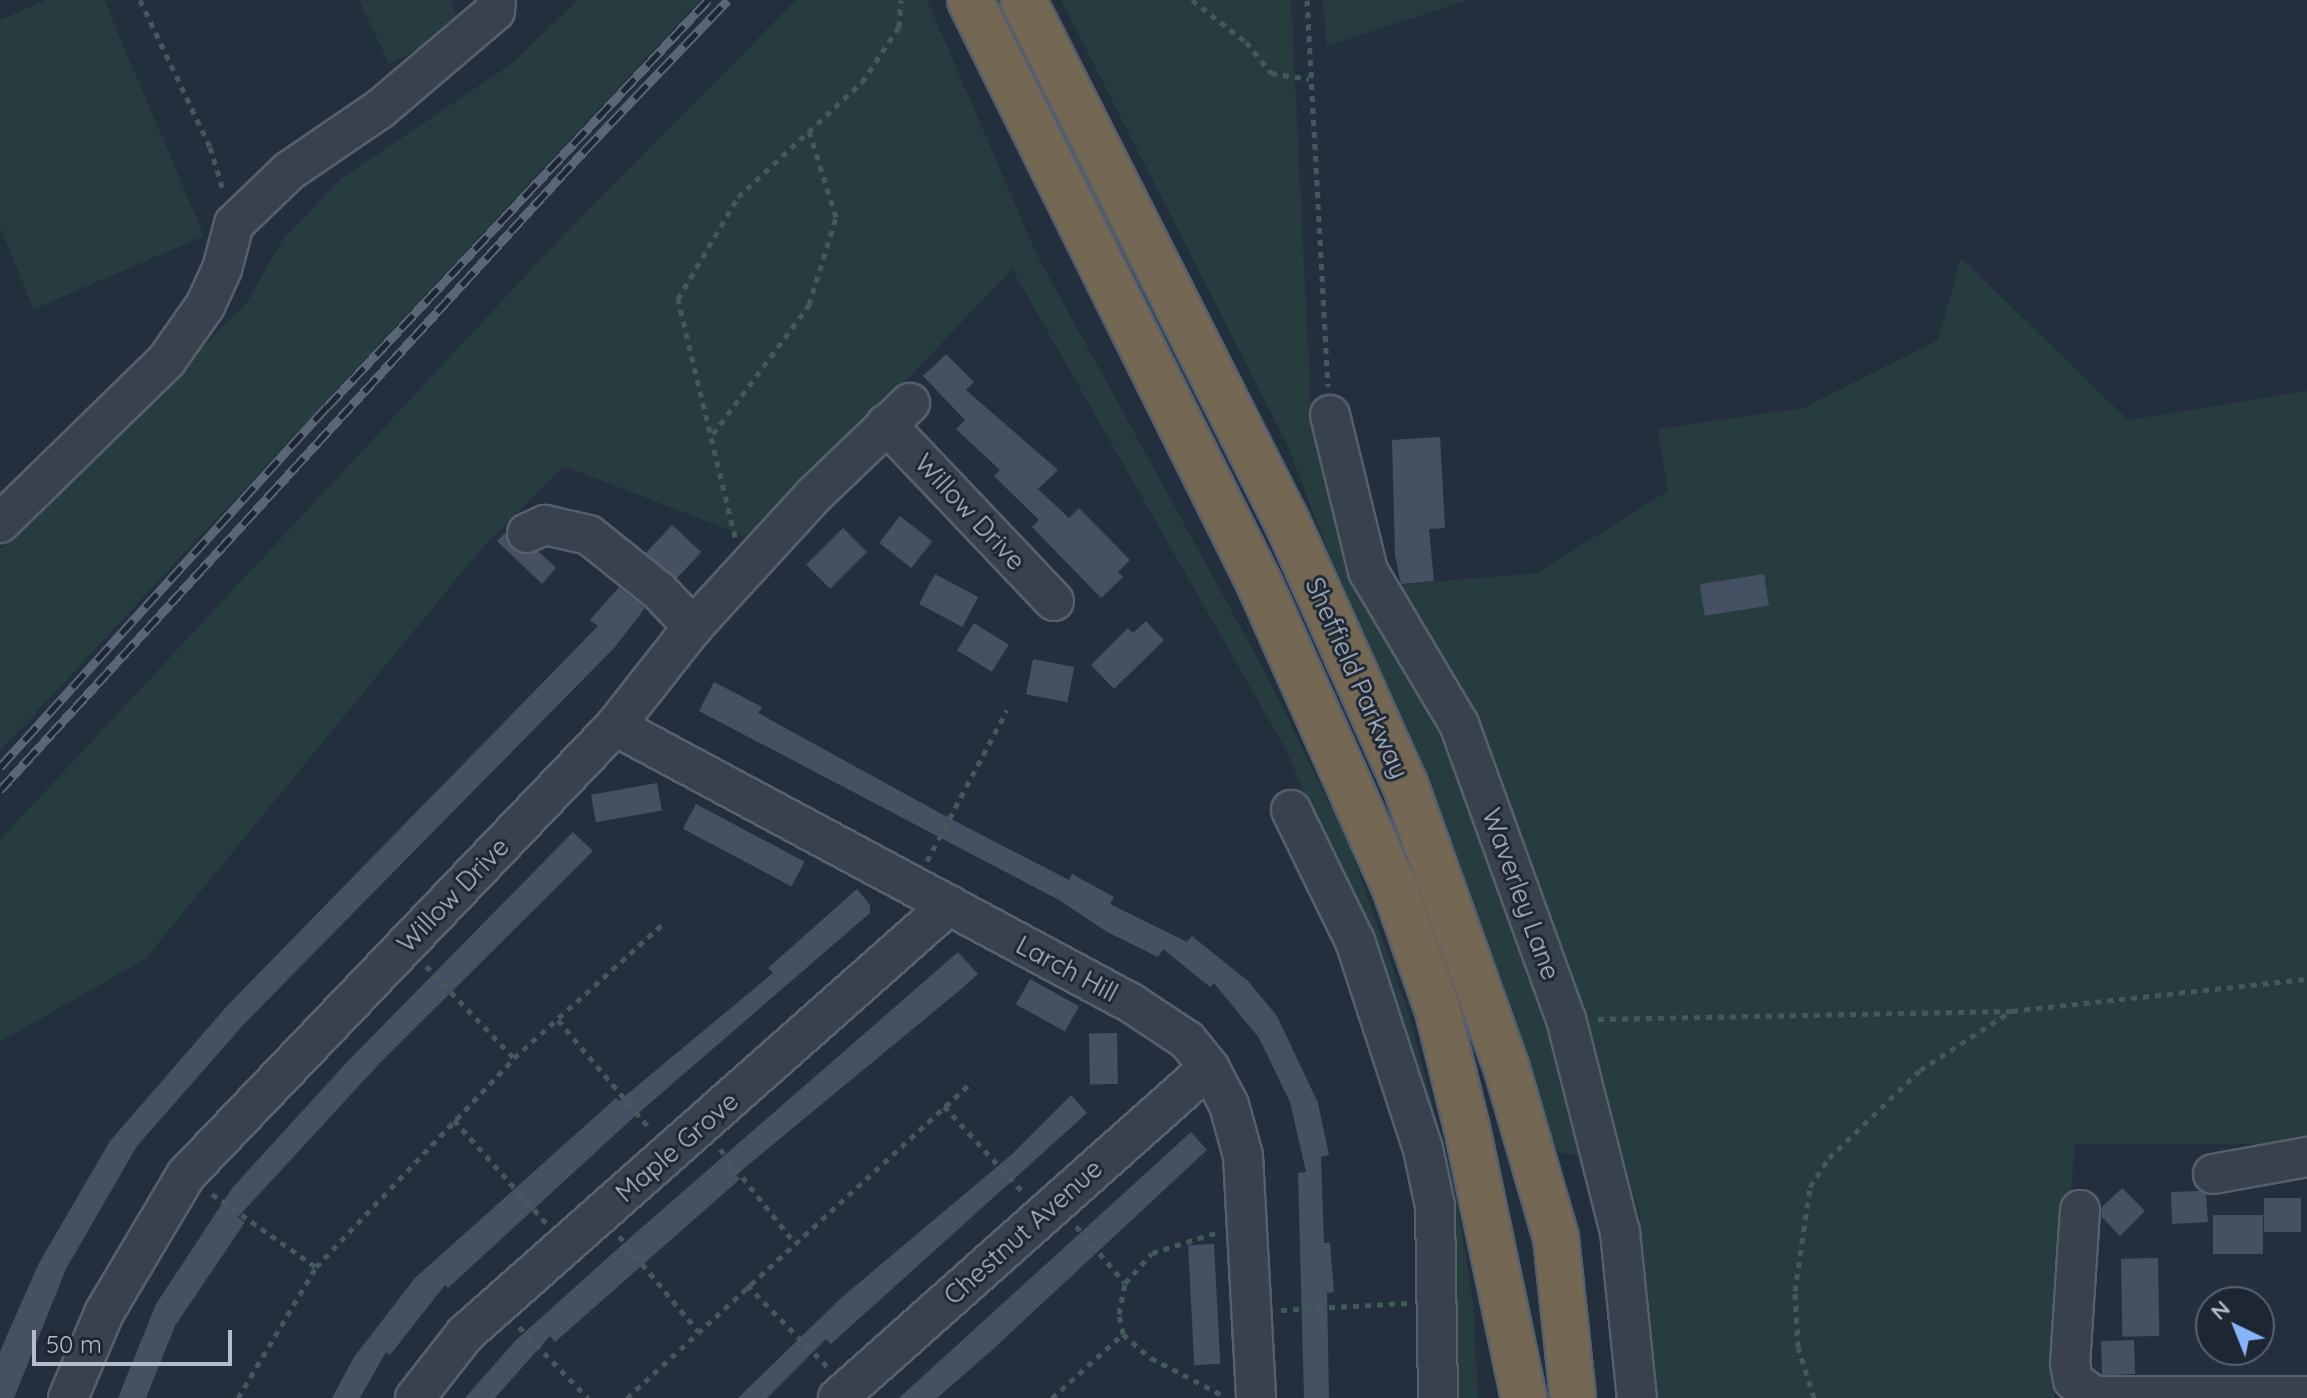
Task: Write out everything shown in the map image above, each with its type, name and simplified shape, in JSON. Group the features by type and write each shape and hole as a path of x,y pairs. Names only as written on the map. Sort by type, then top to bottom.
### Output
{"highway":[{"name":"Sheffield Parkway","path":"970,0 1260,585 1364,813 1438,1011 1494,1248 1524,1398"},
{"name":"Sheffield Parkway","path":"1023,0 1288,524 1405,784 1507,1069 1556,1238 1573,1398"},
{"path":"1556,1238 1601,1398"},
{"path":"1494,1248 1503,1398"}],"street":[{"path":"0,523 166,361 205,306 222,269 234,224 289,171 380,109 484,21 495,11 496,0"},
{"name":"Willow Drive","path":"68,1398 112,1298 186,1175 615,726 693,627 898,413 1054,601"},
{"name":"Waverley Lane","path":"1330,415 1368,571 1459,724 1566,1019 1620,1232 1637,1398"},
{"path":"527,533 545,525 589,535 659,591 693,627"},
{"name":"Larch Hill","path":"615,726 1161,1019 1209,1067 1229,1105 1243,1156 1256,1398"},
{"path":"1291,810 1355,941 1423,1149 1435,1206 1438,1398"},
{"name":"Maple Grove","path":"415,1398 456,1345 497,1305 949,905"},
{"name":"Chestnut Avenue","path":"843,1393 1209,1067"},
{"path":"2213,1174 2307,1157"},
{"path":"2080,1210 2070,1363 2073,1380 2081,1394 2307,1396"}],"path":[{"path":"140,0 210,147 234,224"},
{"path":"736,541 713,434 678,299 738,197 862,82 899,27 901,0"},
{"path":"1192,0 1246,42 1271,73 1310,79"},
{"path":"1307,0 1330,415"},
{"path":"713,434 809,305 836,217 809,131"},
{"path":"914,887 1007,710"},
{"path":"238,1398 316,1267 514,1058 663,924"},
{"path":"405,944 514,1058"},
{"path":"1566,1019 2012,1011 2307,979"},
{"path":"1814,1398 1798,1347 1795,1291 1810,1187 1829,1158 1920,1070 2012,1011"},
{"path":"558,1020 670,1153"},
{"path":"627,1398 972,1082"},
{"path":"944,1106 1125,1283"},
{"path":"454,1120 565,1244"},
{"path":"701,1126 794,1242"},
{"path":"186,1175 316,1267"},
{"path":"601,1214 698,1331"},
{"path":"1228,1398 1151,1358 1123,1334 1119,1314 1125,1283 1152,1253 1195,1236 1247,1227"},
{"path":"747,1285 843,1393"},
{"path":"1251,1311 1436,1301"},
{"path":"497,1305 588,1398"},
{"path":"1052,1398 1123,1334"}],"green space":[{"path":"46,0 104,0 204,236 34,309 0,228 0,20"},
{"path":"359,0 450,0 462,27 389,64"},
{"path":"578,0 700,0 0,751 0,549 246,304 283,239 343,177 510,65"},
{"path":"796,0 927,0 1036,253 1265,672 1347,839 1407,1009 1455,1187 1473,1302 1478,1398 1448,1398 1443,1187 1338,869 1285,748 1012,269 755,540 564,466 481,549 145,959 0,1042 0,840 556,243"},
{"path":"1061,0 1291,0 1312,426 1348,547 1494,848 1551,1014 1589,1158 1558,1152 1287,444"},
{"path":"1323,0 1467,0 1327,46"},
{"path":"1961,258 2128,420 2307,391 2307,1144 2075,1144 2054,1398 1654,1398 1639,1211 1537,877 1492,765 1387,586 1537,573 1668,491 1658,429 1803,408 1938,340"}],"building":[{"path":"946,354 974,382 966,390 1058,470 1038,489 1069,518 1079,508 1130,560 1118,572 1123,577 1101,598 1032,527 1039,520 994,476 1000,470 956,429 965,420 923,376"},
{"path":"1440,437 1445,528 1429,529 1434,581 1401,584 1395,555 1392,440"},
{"path":"900,516 932,541 911,568 879,543"},
{"path":"672,525 701,552 675,580 646,553"},
{"path":"843,528 867,552 830,589 806,565"},
{"path":"505,533 515,551 539,552 556,568 542,584 497,541"},
{"path":"935,574 978,597 962,627 919,604"},
{"path":"1764,574 1769,606 1705,616 1700,584"},
{"path":"619,587 645,608 614,648 245,1023 137,1146 66,1269 14,1398 0,1398 0,1352 8,1333 39,1263 110,1141 227,1006 598,626 590,620"},
{"path":"1146,621 1164,640 1114,689 1091,665 1128,628 1133,633"},
{"path":"974,623 1009,645 992,672 957,650"},
{"path":"1033,659 1074,667 1067,702 1026,694"},
{"path":"714,682 762,707 758,713 949,818 1069,880 1072,874 1114,897 1110,904 1187,942 1192,936 1248,981 1277,1016 1318,1103 1329,1155 1321,1157 1324,1243 1330,1243 1334,1292 1327,1293 1329,1398 1304,1398 1298,1173 1306,1172 1290,1102 1259,1038 1214,983 1210,987 1163,949 1158,957 1107,932 1059,900 699,711"},
{"path":"657,783 662,811 596,822 591,795"},
{"path":"696,804 805,862 791,886 683,829"},
{"path":"573,832 593,851 379,1064 238,1217 245,1222 175,1326 146,1398 118,1398 156,1304 233,1187 348,1061"},
{"path":"857,889 870,905 870,913 634,1117 448,1288 445,1285 390,1355 386,1352 360,1398 332,1398 354,1357 415,1278 616,1098 619,1101 773,973 768,968"},
{"path":"958,952 978,974 736,1175 740,1179 555,1342 550,1336 495,1398 465,1398 516,1340"},
{"path":"1030,979 1079,1006 1065,1032 1016,1004"},
{"path":"1089,1033 1117,1033 1118,1084 1090,1084"},
{"path":"1071,1095 1087,1113 831,1344 826,1339 767,1398 738,1398 841,1298 1011,1155"},
{"path":"1191,1132 1207,1150 990,1352 937,1398 899,1398"},
{"path":"2122,1188 2145,1211 2120,1236 2102,1217 2101,1208"},
{"path":"2200,1191 2206,1195 2208,1222 2172,1224 2171,1192"},
{"path":"2264,1198 2301,1198 2301,1232 2264,1232"},
{"path":"2213,1215 2263,1215 2263,1254 2213,1254"},
{"path":"1214,1244 1220,1364 1194,1365 1188,1245"},
{"path":"2158,1258 2159,1336 2122,1337 2121,1259"},
{"path":"2134,1340 2135,1374 2102,1375 2101,1341"}],"railway":[{"path":"0,767 327,407 708,0"},
{"path":"0,790 585,150 728,0"}]}
